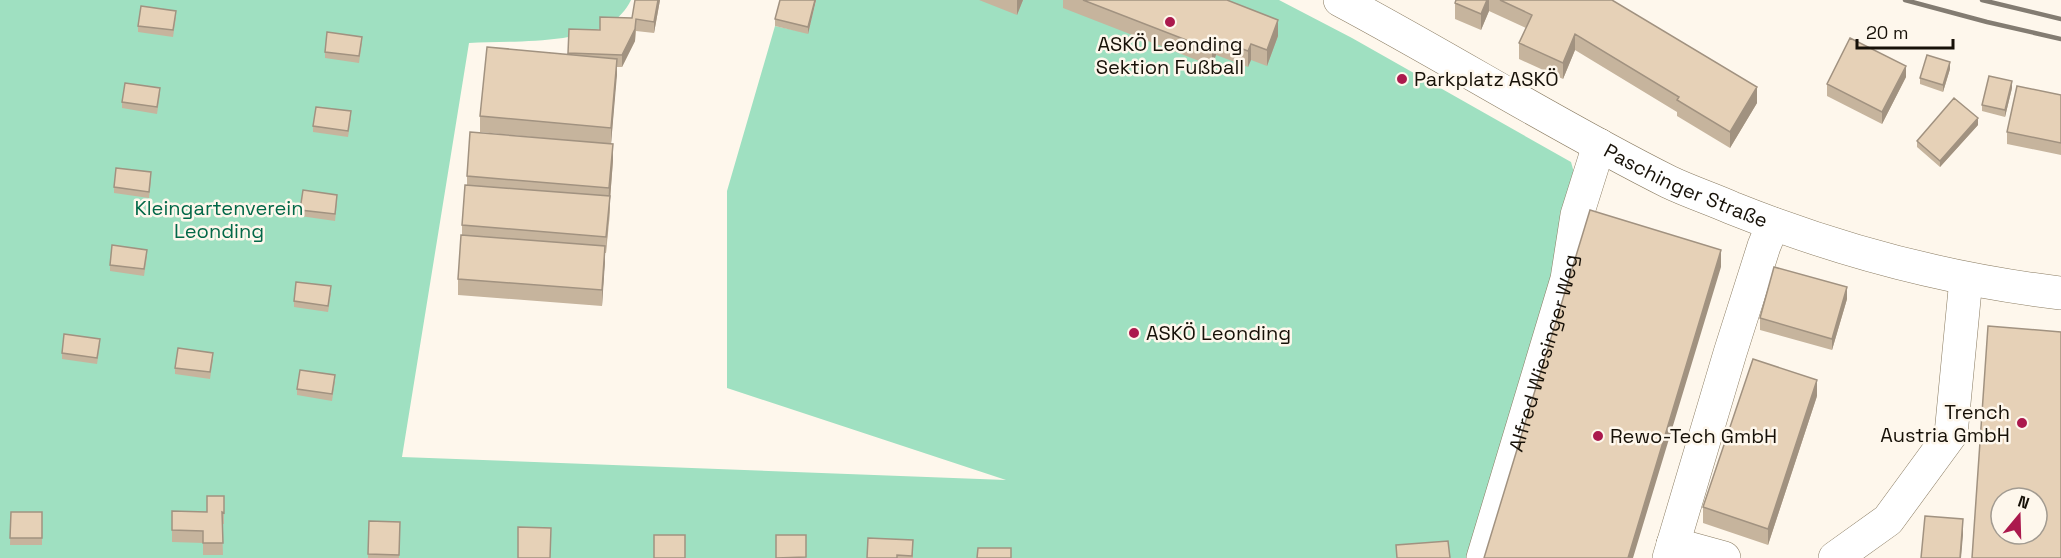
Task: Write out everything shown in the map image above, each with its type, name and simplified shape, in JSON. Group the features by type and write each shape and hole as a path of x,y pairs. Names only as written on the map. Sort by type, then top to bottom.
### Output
{"street":[{"name":"Paschinger Straße","path":"1340,0 1599,145 1672,183 1773,224 1866,254 1966,279 2061,293"},
{"name":"Alfred Wiesinger Weg","path":"1483,558 1567,279 1577,215 1599,145"},
{"path":"1724,558 1671,551 1764,246 1773,224"},
{"path":"1835,558 1888,520 1951,434 1966,279"}],"green space":[{"name":"Kleingartenverein Leonding","path":"0,0 631,0 622,14 613,22 579,35 541,40 469,43 402,457 1006,480 727,388 727,191 775,26 808,33 816,0 1279,0 1352,38 1571,162 1575,176 1557,278 1473,558 0,558"}],"building":[{"path":"635,0 658,0 654,22 636,19 635,29 622,55 568,53 569,29 600,30 600,17 632,18"},
{"path":"780,0 815,0 808,27 775,19"},
{"path":"1083,0 1227,0 1278,20 1267,50 1251,44 1248,51 1216,39 1212,50"},
{"path":"1456,0 1487,0 1481,14 1455,3"},
{"path":"1500,0 1612,0 1757,87 1730,132 1677,100 1679,97 1575,34 1563,63 1519,43 1532,15"},
{"path":"141,6 176,11 173,30 138,26"},
{"path":"327,32 362,37 359,56 325,52"},
{"path":"1850,38 1906,66 1882,112 1827,84"},
{"path":"487,47 617,59 611,128 480,116"},
{"path":"1927,55 1950,62 1943,85 1920,78"},
{"path":"1989,76 2012,81 2005,110 1982,105"},
{"path":"125,83 160,88 157,107 122,102"},
{"path":"2017,86 2061,95 2061,143 2007,132"},
{"path":"1954,98 1978,118 1940,161 1917,141"},
{"path":"316,107 351,111 348,131 313,126"},
{"path":"470,132 613,144 609,188 467,176"},
{"path":"116,168 151,172 149,192 114,187"},
{"path":"465,185 610,196 606,237 462,225"},
{"path":"303,190 337,195 335,214 300,210"},
{"name":"Rewo-Tech GmbH","path":"1590,210 1721,250 1628,558 1484,558"},
{"path":"461,235 605,246 602,290 458,279"},
{"path":"112,245 147,250 144,269 110,265"},
{"path":"1774,267 1847,287 1832,339 1760,318"},
{"path":"296,282 331,286 328,306 294,301"},
{"name":"Trench Austria GmbH","path":"1988,326 2061,332 2061,558 1972,558"},
{"path":"64,334 100,339 97,358 62,353"},
{"path":"178,348 213,353 210,372 175,368"},
{"path":"1753,359 1817,380 1768,529 1703,507"},
{"path":"300,370 335,375 332,394 297,389"},
{"path":"207,496 224,496 223,543 203,543 203,531 172,530 172,511 207,512"},
{"path":"11,512 42,512 42,538 10,538"},
{"path":"1925,516 1963,519 1960,558 1921,558"},
{"path":"369,521 400,522 399,555 368,554"},
{"path":"518,527 551,528 550,558 518,558"},
{"path":"654,535 685,535 685,558 654,558"},
{"path":"776,535 806,535 806,557 776,558"},
{"path":"868,538 913,540 912,556 867,558"},
{"path":"1448,541 1450,558 1397,558 1396,545"},
{"path":"978,548 1011,548 1011,558 977,558"}],"railway":[{"path":"1905,0 2061,39"},
{"path":"1982,0 2061,19"}],"place":[{"name":"ASKÖ Leonding Sektion Fußball","path":"1170,22"},
{"name":"Parkplatz ASKÖ","path":"1402,79"},
{"name":"ASKÖ Leonding","path":"1134,333"},
{"name":"Trench Austria GmbH","path":"2022,423"},
{"name":"Rewo-Tech GmbH","path":"1598,436"}]}
